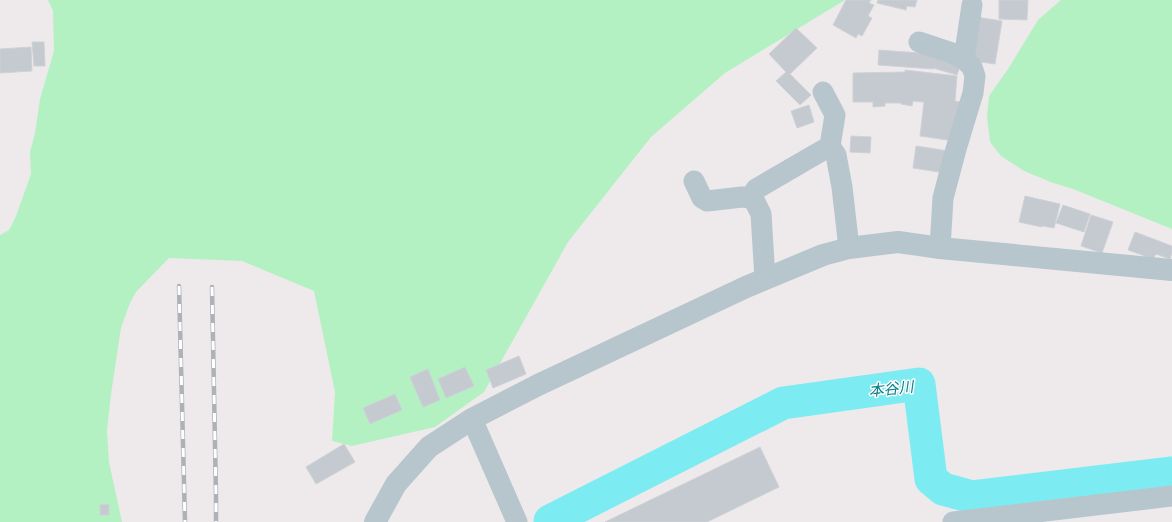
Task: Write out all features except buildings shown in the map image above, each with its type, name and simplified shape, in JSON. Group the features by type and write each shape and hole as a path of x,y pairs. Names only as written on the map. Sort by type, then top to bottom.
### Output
{"street":[{"path":"964,59 972,5"},
{"path":"919,42 952,53 964,59 972,66 975,76 973,93 943,198 940,248"},
{"path":"823,92 835,115 830,146 836,155 842,187 849,248"},
{"path":"750,198 756,189 830,146"},
{"path":"694,181 702,198 707,201 727,198 750,198 755,202 761,214 765,279"},
{"path":"375,522 396,484 429,447 472,419 538,385 765,279 823,255 849,248 898,242 940,248 1172,270"},
{"path":"472,419 517,522"},
{"path":"953,522 978,521 1172,496"}],"green space":[{"path":"48,0 845,0 725,73 651,137 568,242 484,392 435,427 352,446 332,441 335,392 314,291 242,261 169,258 136,292 130,303 121,328 107,431 109,462 122,522 0,522 0,235 9,230 16,216 31,174 30,152 35,133 40,99 54,51 53,11"},
{"path":"1061,0 1172,0 1172,229 1024,171 1001,156 990,142 987,117 989,96 1008,69 1038,20"}],"waterway":[{"name":"本谷川","path":"550,521 783,403 919,384 931,479 943,489 972,497 1172,473"}],"railway":[{"path":"179,286 185,522"},
{"path":"212,287 216,522"}]}
